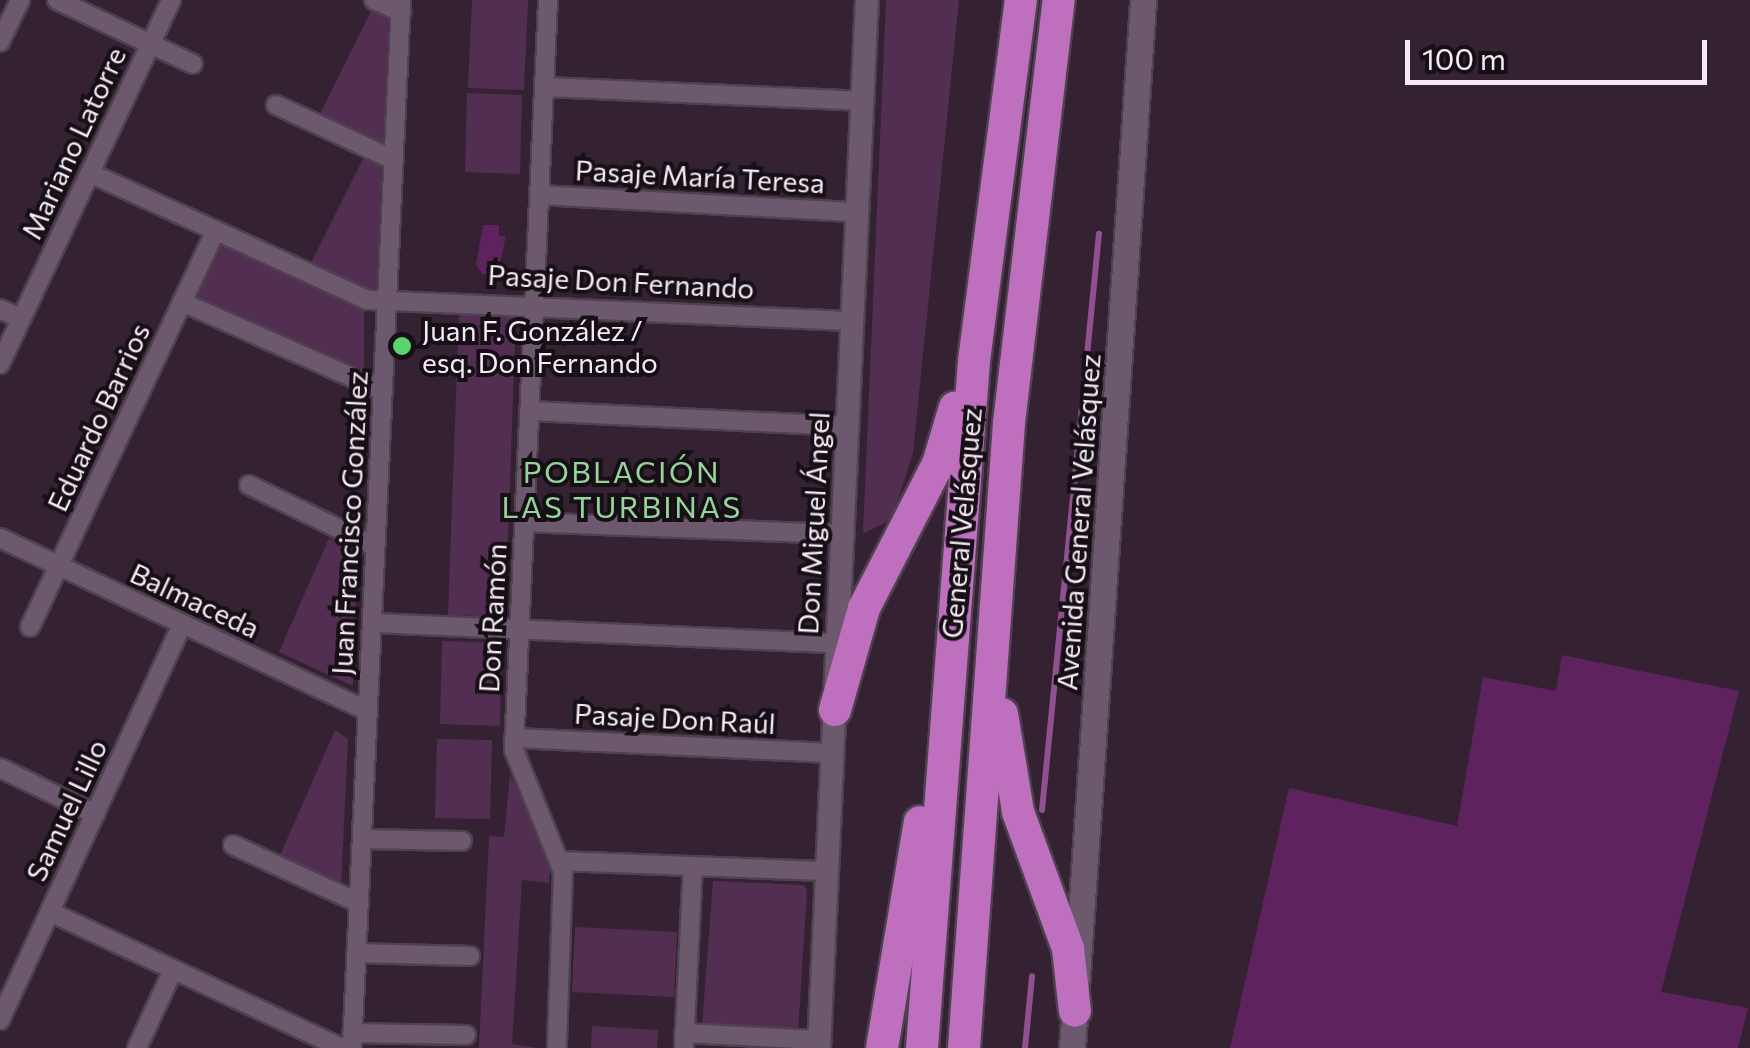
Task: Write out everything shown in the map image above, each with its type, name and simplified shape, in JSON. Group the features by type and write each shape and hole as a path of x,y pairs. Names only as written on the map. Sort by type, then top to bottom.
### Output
{"highway":[{"name":"General Velásquez","path":"922,1048 946,705 987,246 1021,0"},
{"name":"General Velásquez","path":"964,1048 1018,323 1059,0"},
{"path":"835,710 864,608 944,448 987,246"},
{"path":"992,646 1012,791 1068,949 1074,1011"},
{"path":"882,1048 946,705"}],"main road":[{"name":"Avenida General Velásquez","path":"1072,1048 1143,0"}],"street":[{"path":"0,42 20,0"},
{"path":"57,0 193,64"},
{"name":"Mariano Latorre","path":"0,364 171,0"},
{"path":"374,0 401,6"},
{"name":"Don Ramón","path":"548,0 514,738 519,774 561,860 557,1048"},
{"name":"Don Miguel Ángel","path":"819,1044 867,0"},
{"name":"Juan Francisco González","path":"349,1043 401,6"},
{"path":"544,87 863,101"},
{"path":"276,105 394,160"},
{"name":"Pasaje Don Fernando","path":"90,173 367,300 852,320"},
{"name":"Pasaje María Teresa","path":"539,195 858,212"},
{"name":"Eduardo Barrios","path":"30,627 216,230"},
{"path":"182,302 382,391"},
{"path":"0,309 21,319"},
{"path":"529,411 848,426"},
{"path":"249,485 374,546"},
{"path":"524,522 842,534"},
{"name":"Balmaceda","path":"0,538 368,711"},
{"name":"Samuel Lillo","path":"0,1020 182,624"},
{"path":"372,624 837,643"},
{"name":"Pasaje Don Raúl","path":"514,738 832,752"},
{"path":"0,768 95,814"},
{"path":"362,839 462,842"},
{"path":"232,845 358,903"},
{"path":"561,860 827,870"},
{"path":"693,866 684,1041 819,1044"},
{"path":"50,912 173,970 349,1043 466,1034"},
{"path":"356,953 470,956"},
{"path":"136,1048 173,970"}],"shaded area":[{"path":"472,0 528,0 524,90 468,88"},
{"path":"886,0 959,0 913,453 892,519 863,534"},
{"path":"372,9 389,18 384,150 318,118"},
{"path":"467,93 522,95 520,174 465,172"},
{"path":"365,155 382,163 377,296 311,263"},
{"path":"221,242 364,310 364,370 197,297"},
{"path":"459,313 516,315 505,617 448,615"},
{"path":"329,538 357,553 353,686 279,652"},
{"path":"442,641 502,643 500,726 440,724"},
{"path":"335,730 348,739 341,887 278,860"},
{"path":"437,739 492,740 490,819 435,818"},
{"path":"510,775 551,854 549,883 522,880 512,1044 538,1048 479,1048 489,836 504,837"},
{"path":"713,881 804,885 807,891 798,1032 702,1027"},
{"path":"575,927 677,932 674,997 572,992"},
{"path":"592,1026 658,1030 657,1048 591,1048"}],"building":[{"path":"483,225 499,225 499,236 506,236 497,275 482,274 476,264"},
{"path":"1562,655 1739,691 1661,992 1748,1008 1738,1048 1230,1048 1289,788 1457,826 1483,677 1556,691"}],"waterway":[{"path":"1042,810 1099,234"},
{"path":"1025,1048 1032,976"}],"place":[{"name":"Juan F. González / esq. Don Fernando","path":"402,346"}],"district":[{"name":"POBLACIÓN LAS TURBINAS","path":"622,488"}]}
